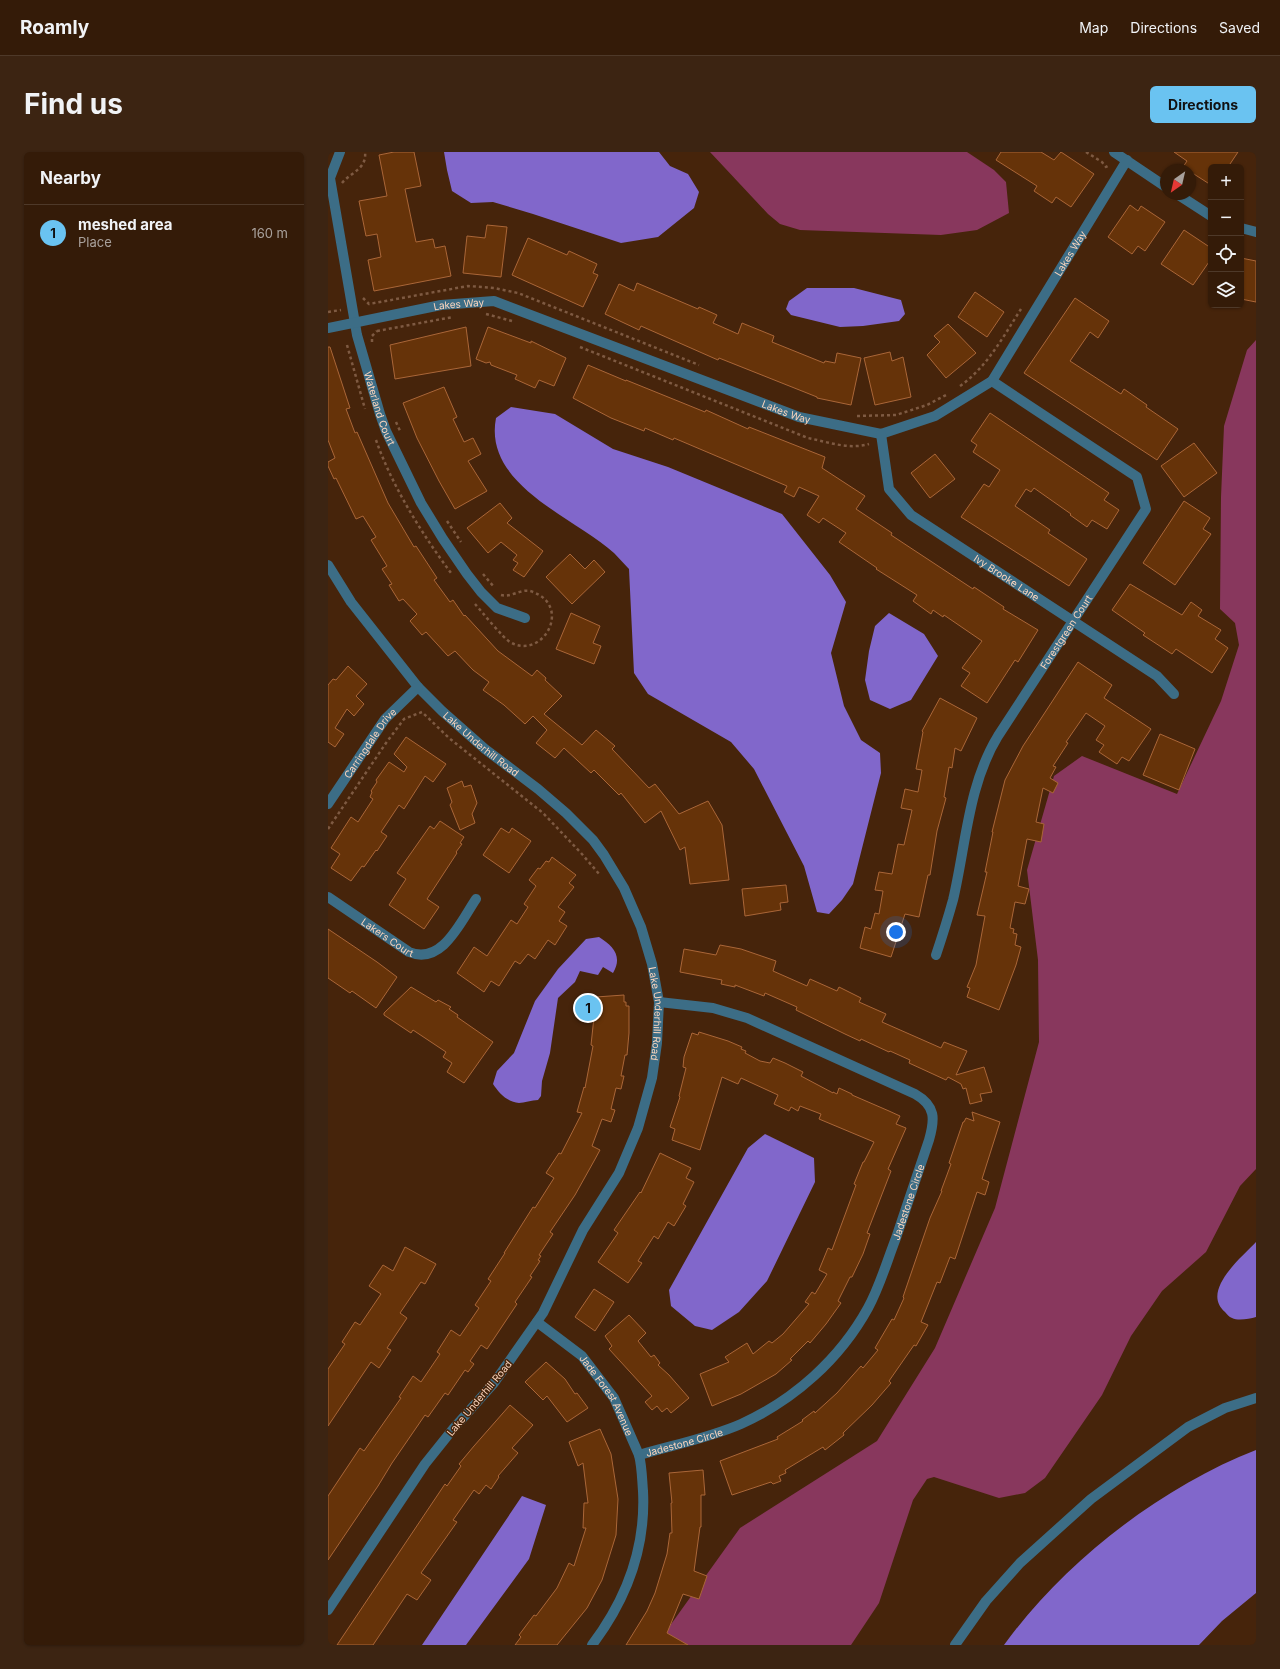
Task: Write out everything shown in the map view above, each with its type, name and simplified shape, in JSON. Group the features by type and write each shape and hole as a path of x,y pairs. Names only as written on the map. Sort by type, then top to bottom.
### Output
{"street":[{"name":"Waterland Court","path":"340,152 330,178 354,322 367,372 384,426 408,479 432,522 467,574 491,603 503,611 525,618"},
{"path":"1114,152 1160,183"},
{"name":"Lakes Way","path":"328,328 441,305 494,301 799,417 881,434 935,416 992,381 1127,160"},
{"path":"1186,200 1208,214"},
{"path":"1244,229 1256,232"},
{"name":"Forestgreen Court","path":"936,955 953,900 973,800 982,766 998,736 1146,509 1137,477 992,381"},
{"name":"Ivy Brooke Lane","path":"881,434 889,489 911,515 1157,676 1174,694"},
{"name":"Lake Underhill Road","path":"328,565 350,602 418,687 442,711 485,749 552,800 593,840 616,873 636,915 652,964 659,1002 657,1044 652,1078 638,1128 619,1173 583,1230 538,1322 494,1383 453,1429 426,1464 328,1610"},
{"name":"Carringdale Drive","path":"328,804 384,719 418,687"},
{"name":"Lakers Court","path":"328,897 409,952 422,954 436,950 446,943 476,899"},
{"name":"Jadestone Circle","path":"640,1455 717,1433 741,1424 767,1411 787,1398 814,1376 841,1348 862,1319 878,1286 929,1140 933,1118 927,1102 915,1094 758,1022 713,1008 659,1002"},
{"name":"Jade Forest Avenue","path":"538,1322 582,1356 614,1398 640,1455 644,1511 639,1550 620,1601 610,1619 592,1645"},
{"path":"955,1645 986,1601 1020,1562 1091,1499 1188,1427 1225,1408 1256,1398"}],"path":[{"path":"343,190 342,183 363,166 366,158 365,152"},
{"path":"1086,152 1102,162 1106,167 1107,173"},
{"path":"1106,167 1111,165"},
{"path":"361,292 363,299 370,304 468,286 494,288 518,293 700,366"},
{"path":"328,312 342,310 341,306"},
{"path":"958,388 972,376 995,350 1023,306"},
{"path":"484,314 516,323"},
{"path":"377,331 459,316"},
{"path":"574,345 808,438 839,444 861,446 869,444"},
{"path":"855,416 896,415 927,405 947,394"},
{"path":"328,829 404,719 422,712 449,738 544,813 600,875"}],"shaded area":[{"path":"444,152 659,152 670,166 688,174 699,192 694,208 658,237 621,243 493,202 471,203 452,191"},
{"path":"710,152 967,152 994,170 1006,182 1009,213 977,230 941,235 800,230 780,224 768,214"},
{"path":"807,288 854,288 901,300 905,314 899,321 863,326 840,327 791,315 786,309 789,301"},
{"path":"1256,340 1256,1169 1240,1186 1206,1252 1162,1291 1131,1336 1102,1395 1045,1478 1025,1493 999,1498 934,1477 927,1479 913,1500 879,1603 851,1645 658,1645 659,1641 740,1528 877,1441 935,1348 995,1208 1039,1042 1038,960 1027,870 1054,776 1082,756 1177,794 1221,701 1239,645 1235,623 1220,609 1221,497 1224,426 1247,350"},
{"path":"511,407 555,414 613,449 668,467 782,514 830,575 846,602 831,653 844,706 861,740 880,753 881,773 853,884 842,900 829,914 817,912 804,866 754,769 731,742 648,694 634,673 629,569 614,553 535,497 517,481 503,462 496,442 496,418"},
{"path":"889,613 924,634 938,656 911,700 890,709 870,700 865,680 869,651 875,626"},
{"path":"599,937 612,948 617,957 616,967 613,973 603,967 598,975 580,971 575,982 558,998 550,1053 542,1081 541,1096 538,1100 521,1103 507,1099 493,1084 497,1071 514,1053 535,1001 558,969 586,939"},
{"path":"765,1134 814,1158 815,1182 767,1281 739,1312 712,1330 695,1326 671,1306 669,1290 748,1148"},
{"path":"1256,1242 1256,1317 1234,1319 1225,1312 1219,1304 1217,1294 1220,1284 1226,1274"},
{"path":"1256,1450 1256,1593 1222,1621 1199,1645 1004,1645 1028,1614 1055,1585 1117,1530 1150,1506 1185,1484"},
{"path":"522,1496 546,1505 529,1559 466,1645 422,1645"}],"building":[{"path":"394,152 414,152 421,186 405,189 416,242 433,239 435,248 445,246 451,276 374,291 368,260 381,257 377,234 366,236 359,201 387,196 379,155"},
{"path":"1001,152 1041,152 1054,160 1061,152 1094,174 1071,207 1056,197 1052,203 1034,191 1037,186 996,160"},
{"path":"1174,152 1238,152 1230,164 1208,164 1208,183 1196,175 1196,164 1185,164 1187,161"},
{"path":"1130,205 1138,211 1141,206 1165,222 1145,251 1138,246 1132,254 1108,237"},
{"path":"487,225 507,227 501,277 463,273 467,236 485,238"},
{"path":"1184,230 1208,246 1208,263 1193,285 1161,264"},
{"path":"528,238 567,255 569,251 597,264 593,273 598,275 583,307 512,275"},
{"path":"1244,259 1256,261 1256,302 1244,300"},
{"path":"637,283 698,309 699,307 717,315 713,323 738,334 742,323 774,336 772,342 824,363 825,361 835,363 837,353 861,358 851,405 817,398 719,358 718,360 641,326 639,330 605,314 619,284 634,291"},
{"path":"975,292 1004,312 987,337 958,317"},
{"path":"1075,298 1109,321 1098,338 1090,332 1070,361 1121,394 1124,389 1147,405 1146,407 1178,429 1157,460 1024,373"},
{"path":"948,324 976,353 946,378 927,355 940,342 934,336"},
{"path":"466,327 471,366 395,379 390,345"},
{"path":"488,327 531,343 531,341 566,358 554,386 539,380 535,388 515,379 517,375 491,365 490,362 486,363 476,359"},
{"path":"328,347 330,347 350,408 346,409 355,433 357,432 388,503 414,547 416,546 437,578 434,580 450,602 453,600 464,616 465,615 498,651 532,676 537,670 546,678 545,680 562,696 544,714 582,745 596,730 615,746 612,749 649,788 655,784 679,814 708,801 722,825 729,880 690,884 685,847 680,850 661,811 645,823 621,793 619,795 594,770 591,773 564,748 555,758 536,743 547,730 533,716 525,724 504,705 483,690 489,682 473,670 455,651 448,656 426,632 422,635 410,621 417,614 403,599 399,601 389,585 392,584 382,569 387,566 371,540 376,537 363,516 356,519 336,478 334,479 328,466 328,462 335,458 328,440"},
{"path":"890,352 892,361 903,357 911,397 875,405 864,358"},
{"path":"588,365 705,412 706,410 748,429 749,427 825,457 822,468 865,496 856,509 892,533 891,535 973,589 974,587 1004,607 1003,609 1038,630 1018,662 1015,660 987,703 961,686 970,673 962,668 982,641 944,615 943,617 933,610 931,614 913,601 917,595 876,569 877,568 839,542 846,533 823,518 819,523 807,515 819,496 799,487 794,497 784,492 787,486 674,438 673,440 645,428 644,431 611,418 573,398"},
{"path":"444,387 457,417 453,419 464,442 473,438 481,454 468,461 487,491 455,509 417,438 403,403"},
{"path":"990,413 1109,493 1104,500 1119,510 1107,529 1092,520 1087,527 1034,488 1031,492 1026,489 1015,506 1050,530 1048,533 1087,559 1069,586 961,517 984,484 989,487 1000,470 973,452 977,445 971,441"},
{"path":"1194,443 1217,473 1184,497 1161,466"},
{"path":"935,454 955,479 930,498 911,473"},
{"path":"1184,501 1210,518 1203,529 1211,534 1175,585 1143,563"},
{"path":"500,503 512,518 507,523 543,551 524,577 513,570 518,563 513,560 517,555 501,542 488,553 467,528"},
{"path":"570,554 585,569 594,560 605,572 572,604 546,577"},
{"path":"1130,584 1182,615 1191,602 1202,610 1198,616 1221,630 1215,639 1228,648 1212,673 1176,649 1172,654 1143,635 1145,633 1112,610"},
{"path":"571,613 600,626 593,643 601,646 594,664 556,649"},
{"path":"1078,662 1112,685 1104,698 1151,729 1129,761 1122,757 1117,764 1099,752 1104,745 1096,740 1105,726 1086,713 1066,742 1068,743 1053,766 1056,767 1050,778 1058,783 1053,793 1043,788 1036,822 1044,824 1041,842 1027,839 1018,886 1029,889 1025,904 1015,902 1010,928 1014,929 1013,933 1017,934 1015,945 1021,947 1016,965 999,1010 967,997 970,988 967,987 976,965 985,916 977,915 987,872 985,872 992,832 1005,780 1023,746"},
{"path":"348,666 367,684 356,696 364,704 354,716 347,709 335,728 344,734 335,747 328,742 328,685 333,679 336,680"},
{"path":"940,698 977,718 961,751 955,748 952,768 949,767 944,797 946,798 937,831 930,875 928,875 919,917 905,914 891,957 860,948 865,927 871,929 875,913 879,914 883,891 875,890 879,872 892,874 898,844 904,845 912,810 901,808 905,789 918,792 922,770 916,769 922,731"},
{"path":"1160,734 1195,749 1179,790 1143,775"},
{"path":"406,737 446,764 433,782 425,776 404,809 399,805 381,832 387,836 377,851 376,850 364,867 362,866 351,881 331,868 340,854 331,848 351,817 358,822 373,799 370,797 371,791 377,782 376,780 389,762 404,772 407,767 394,754"},
{"path":"462,781 464,787 471,785 477,803 472,814 475,823 460,830 450,805 452,802 447,788"},
{"path":"440,821 464,837 460,843 462,844 456,852 457,853 427,899 439,907 424,929 389,905 406,879 397,873 430,826 434,829"},
{"path":"501,828 509,833 512,828 531,841 509,873 483,855"},
{"path":"552,857 576,875 569,883 574,887 558,907 565,912 559,921 567,926 555,945 548,940 535,959 528,954 520,964 515,961 499,986 491,981 484,992 457,973 474,947 487,956 511,920 517,924 528,907 524,904 536,886 529,880 538,868 540,869 546,861 549,862"},
{"path":"786,885 788,902 780,903 781,910 745,916 742,889"},
{"path":"328,929 397,977 376,1008 352,991 350,993 328,978"},
{"path":"720,945 741,949 776,961 773,971 807,986 810,979 837,991 839,987 861,998 859,1002 886,1014 882,1022 941,1048 944,1042 967,1051 956,1075 984,1067 992,1092 980,1094 982,1101 970,1104 966,1088 963,1089 961,1084 948,1077 946,1080 909,1063 910,1060 861,1039 860,1041 845,1034 796,1010 797,1007 765,993 764,996 735,985 735,987 721,984 722,980 680,972 684,949 716,955"},
{"path":"411,987 436,1002 438,1000 451,1007 449,1009 458,1015 457,1017 493,1042 464,1083 447,1072 452,1063 443,1057 446,1052 413,1030 411,1033 384,1015 384,1013"},
{"path":"624,995 624,1002 626,1002 626,1006 629,1006 629,1033 627,1055 625,1055 621,1076 624,1076 621,1089 616,1088 611,1109 615,1110 611,1122 602,1119 592,1146 600,1150 575,1195 550,1232 553,1234 539,1255 541,1256 538,1260 540,1261 530,1276 532,1277 515,1302 517,1304 487,1349 481,1345 470,1361 474,1364 468,1372 465,1370 448,1395 445,1393 428,1417 425,1415 328,1560 328,1496 360,1448 364,1451 401,1398 399,1397 413,1376 421,1382 440,1354 437,1352 451,1330 460,1336 479,1308 475,1305 491,1281 488,1279 533,1207 535,1208 554,1178 546,1173 559,1153 561,1154 582,1113 577,1112 584,1087 585,1088 593,1046 591,1045 594,1017 583,1018 582,998"},
{"path":"699,1032 742,1047 741,1049 746,1051 745,1053 760,1061 770,1063 773,1058 785,1063 803,1072 801,1076 833,1093 837,1094 839,1088 900,1116 896,1124 906,1128 888,1169 891,1171 867,1233 870,1234 863,1254 838,1301 841,1303 810,1343 808,1341 790,1359 792,1360 776,1374 741,1394 712,1406 700,1374 729,1362 725,1357 747,1343 753,1354 769,1341 772,1343 783,1334 809,1304 805,1302 812,1292 815,1294 827,1274 819,1270 828,1248 832,1250 856,1185 854,1184 863,1162 874,1142 819,1119 821,1114 800,1106 798,1111 791,1107 789,1111 774,1104 778,1095 741,1078 738,1084 722,1077 700,1150 672,1140 675,1129 670,1127 680,1097 686,1068 683,1067 684,1057 692,1033 698,1035"},
{"path":"972,1112 1000,1122 982,1179 989,1182 985,1195 977,1192 955,1259 950,1257 940,1283 937,1282 921,1322 928,1325 916,1346 914,1345 889,1381 891,1383 872,1405 843,1433 844,1435 825,1450 823,1447 785,1470 786,1473 779,1476 781,1481 773,1484 771,1482 732,1495 720,1461 778,1439 777,1437 803,1421 802,1420 814,1411 815,1413 837,1393 861,1366 863,1368 878,1350 875,1348 892,1319 894,1320 904,1298 903,1297 930,1218 942,1191 951,1164 949,1163 963,1122 966,1118 974,1121"},
{"path":"660,1153 691,1168 686,1178 694,1182 683,1204 686,1206 674,1226 668,1222 658,1239 654,1236 638,1261 642,1263 628,1283 598,1262 618,1233 614,1230 640,1192 641,1193"},
{"path":"405,1247 436,1264 425,1284 421,1282 400,1313 407,1318 387,1348 391,1350 379,1368 371,1362 328,1426 328,1369 345,1344 342,1342 355,1322 360,1325 381,1294 369,1286 383,1265 393,1271"},
{"path":"594,1289 614,1302 595,1331 575,1317"},
{"path":"629,1315 646,1333 638,1341 651,1357 654,1355 660,1363 658,1365 689,1398 671,1413 667,1408 662,1412 657,1406 652,1410 645,1402 652,1396 609,1349 612,1346 605,1336"},
{"path":"546,1362 565,1379 575,1394 577,1393 588,1408 567,1422 547,1396 543,1400 525,1382"},
{"path":"510,1405 533,1425 512,1448 518,1453 498,1476 499,1477 491,1489 486,1485 479,1494 474,1490 453,1520 457,1522 421,1573 431,1580 417,1600 407,1594 373,1645 337,1645 445,1484 447,1486 461,1466 459,1464"},
{"path":"600,1429 611,1454 618,1499 616,1535 602,1580 587,1608 557,1645 515,1645 521,1637 519,1635 534,1615 536,1616 557,1588 569,1563 574,1566 586,1528 583,1528 584,1503 588,1503 583,1463 578,1466 569,1442"},
{"path":"703,1470 705,1495 701,1495 701,1527 694,1571 707,1576 699,1599 683,1594 667,1633 688,1645 626,1645 647,1611 655,1593 667,1554 670,1533 672,1533 672,1503 669,1473"}],"place":[{"name":"meshed area","path":"588,1008"}]}
